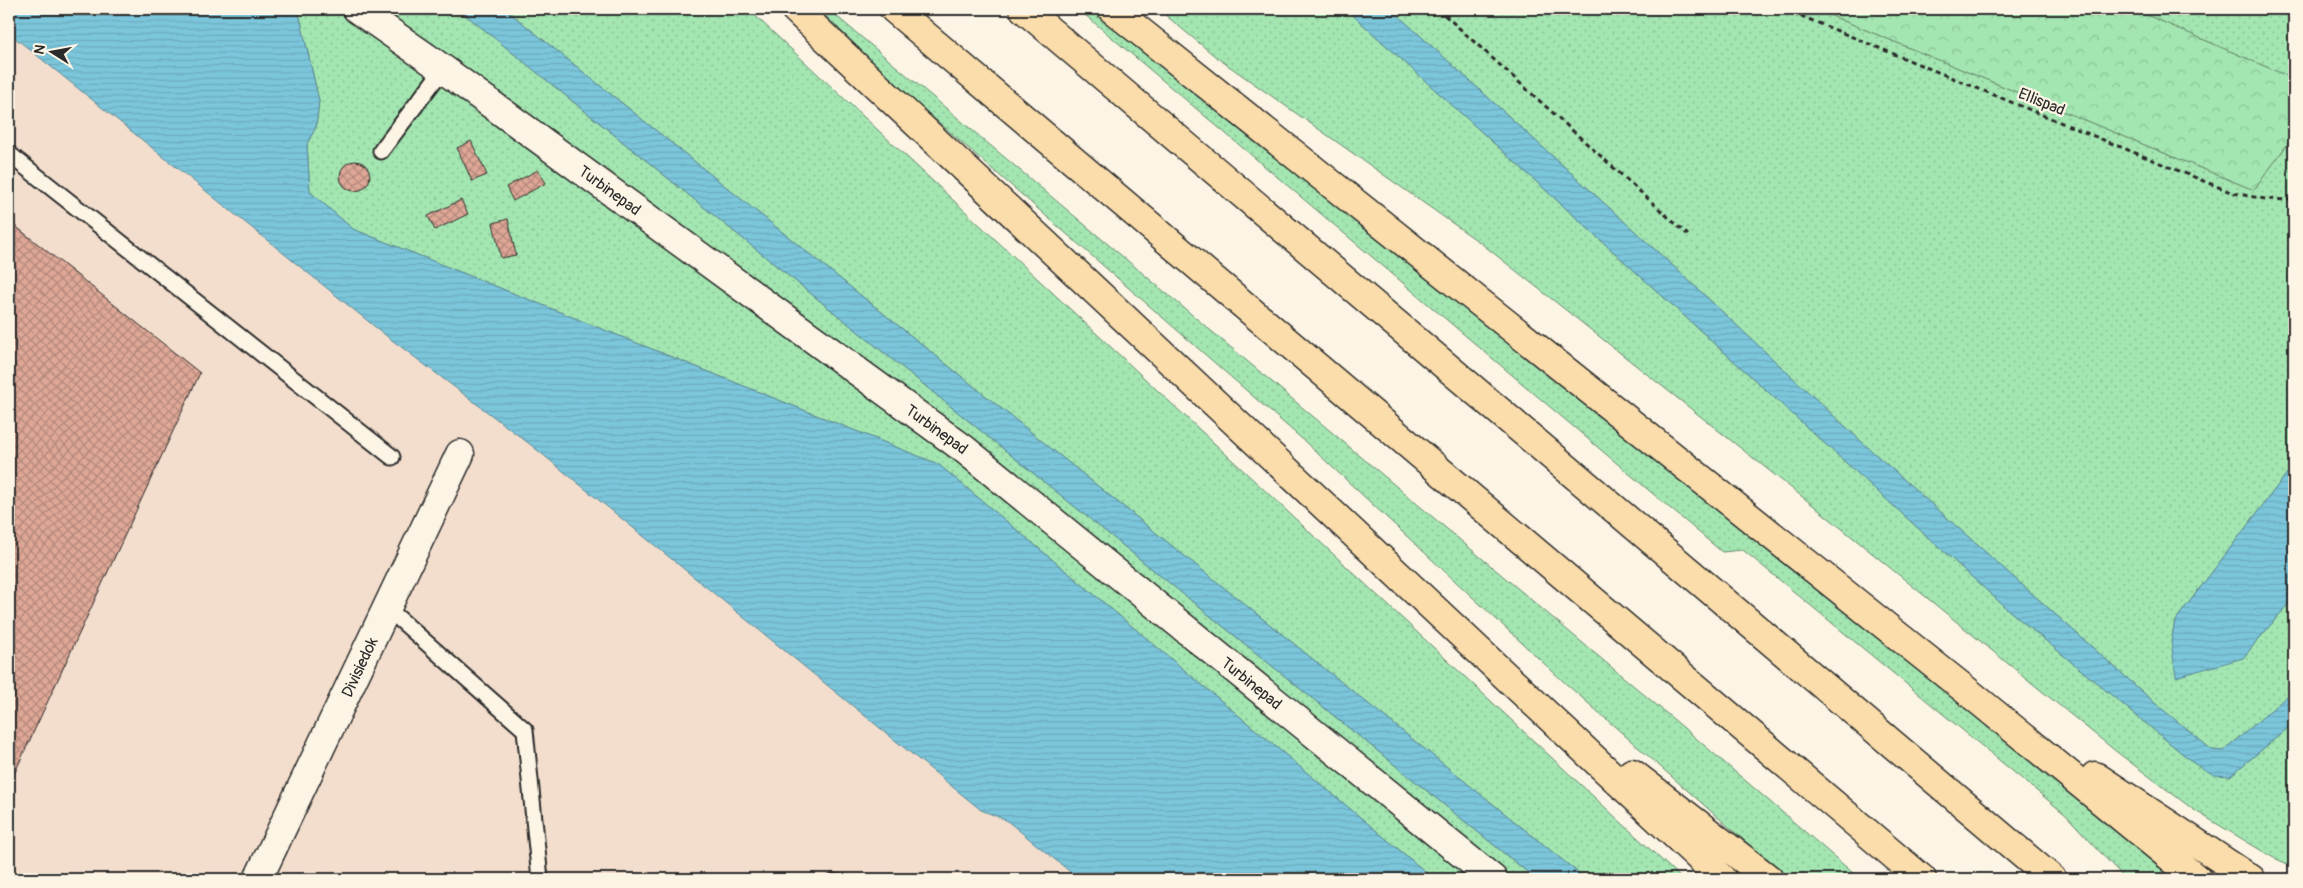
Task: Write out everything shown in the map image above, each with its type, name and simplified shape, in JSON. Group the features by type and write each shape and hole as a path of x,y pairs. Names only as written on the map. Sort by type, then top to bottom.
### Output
{"highway":[{"path":"795,9 1722,879"},
{"path":"894,9 1922,879"},
{"path":"1024,9 2052,879"},
{"path":"1112,9 1967,691 2197,879"},
{"path":"1518,686 1769,879"},
{"path":"1967,691 2251,879"}],"street":[{"name":"Turbinepad","path":"357,9 443,69 964,449 1493,879"},
{"name":"Divisiedok","path":"258,879 460,454"}],"lane":[{"path":"381,151 443,69"},
{"path":"9,154 392,457"},
{"path":"387,608 525,730 540,879"}],"path":[{"path":"1438,9 1688,235"},
{"name":"Ellispad","path":"1784,9 2233,193 2265,199 2294,200"}],"shaded area":[{"path":"9,33 384,334 531,445 981,810 1006,820 1079,879 9,879"}],"green space":[{"path":"298,9 453,9 467,16 1536,879 1434,879 938,464 353,229 310,192 307,144 316,127 319,101"},
{"path":"505,9 748,9 1682,879 1586,879"},
{"path":"818,9 828,9 1691,734 1860,879 1788,879 1564,682 1302,439 913,100"},
{"path":"1078,9 1095,9 1696,485 2180,879 2125,879 2066,815 1743,550 1722,552"},
{"path":"1158,9 1346,9 2006,608 2195,764 2230,776 2294,723 2294,867 2272,857 2194,810 2118,753 1814,506 1482,244 1216,57"},
{"path":"1391,9 1815,9 2254,190 2294,135 2294,464 2175,621 2171,642 2243,658 2294,597 2294,690 2224,751 2212,750 2156,704 1864,444 1672,265"},
{"path":"1815,9 2133,9 2294,79 2294,135 2254,190"},
{"path":"2133,9 2294,9 2294,79"}],"water":[{"path":"9,9 298,9 319,101 316,127 307,144 310,192 353,229 938,464 1434,879 1079,879 1006,820 981,810 531,445 384,334 9,33"},
{"path":"453,9 505,9 1586,879 1536,879 467,16"},
{"path":"1346,9 1391,9 1672,265 1864,444 2156,704 2212,750 2224,751 2294,690 2294,723 2230,776 2214,775 2195,764 2006,608"},
{"path":"2294,464 2294,597 2243,658 2176,677 2171,642 2175,621"}],"building":[{"path":"471,141 487,175 472,181 457,148"},
{"path":"355,161 366,165 370,176 366,187 355,191 344,187 340,176 344,165"},
{"path":"538,170 546,183 513,201 506,187"},
{"path":"461,200 468,214 435,230 428,216"},
{"path":"508,219 516,255 501,258 493,223"},
{"path":"9,221 200,373 9,785"},
{"path":"833,873 847,875 855,879 820,879"}]}
